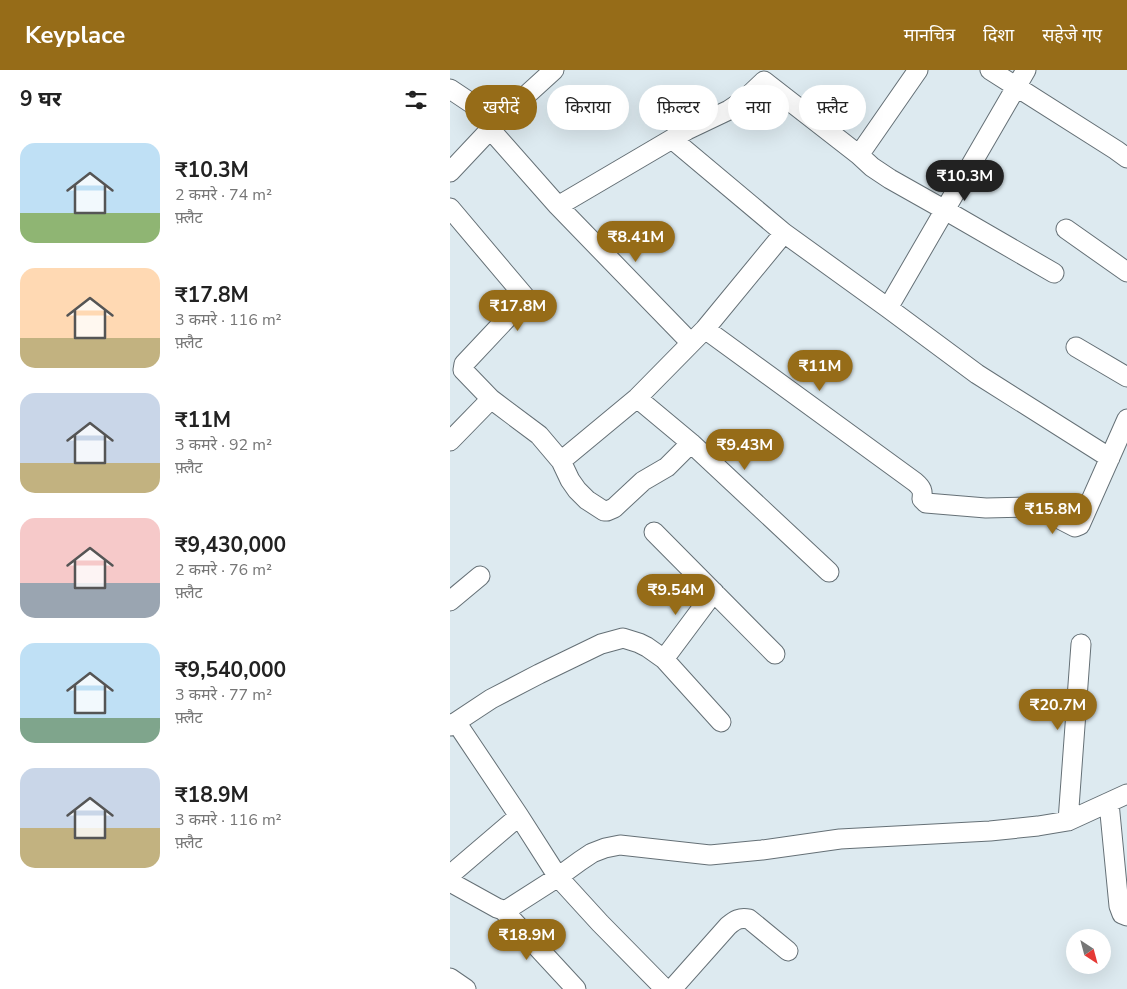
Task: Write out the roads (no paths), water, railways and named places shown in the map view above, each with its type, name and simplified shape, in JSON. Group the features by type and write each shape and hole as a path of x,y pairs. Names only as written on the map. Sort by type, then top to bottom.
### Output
{"street":[{"path":"537,86 554,70"},
{"path":"858,155 918,70"},
{"path":"990,70 1127,158"},
{"path":"888,308 1026,70"},
{"path":"558,206 687,130 729,110 744,100 768,76 872,167 890,180 946,210 1054,273"},
{"path":"450,89 465,101"},
{"path":"452,167 489,130"},
{"path":"498,130 558,206 691,343"},
{"path":"672,139 784,233 976,374 1110,458"},
{"path":"450,208 526,298 464,364 464,372 491,399 539,435 561,461 570,480 587,500 604,512 614,508 643,481 667,467 691,444"},
{"path":"1066,229 1127,272"},
{"path":"561,461 637,398 691,343 784,233"},
{"path":"704,329 920,486 923,492 922,499 926,503 986,508 1032,508 1044,511 1075,527 1080,526 1127,419"},
{"path":"1076,347 1127,377"},
{"path":"637,398 691,444 829,572"},
{"path":"450,441 491,399"},
{"path":"654,532 775,654"},
{"path":"450,601 480,576"},
{"path":"664,659 714,592"},
{"path":"665,989 558,877 518,816 453,724 499,695 538,674 602,644 623,638 639,642 664,659 721,722"},
{"path":"1068,820 1082,644"},
{"path":"503,910 515,906 592,853 620,845 710,855 840,839 990,832 1068,820 1127,794"},
{"path":"1108,803 1120,849 1119,906 1122,914 1127,916"},
{"path":"450,875 518,816"},
{"path":"450,882 503,910 576,989"},
{"path":"672,989 728,926 736,920 749,919 788,951"},
{"path":"450,978 466,989"}]}
